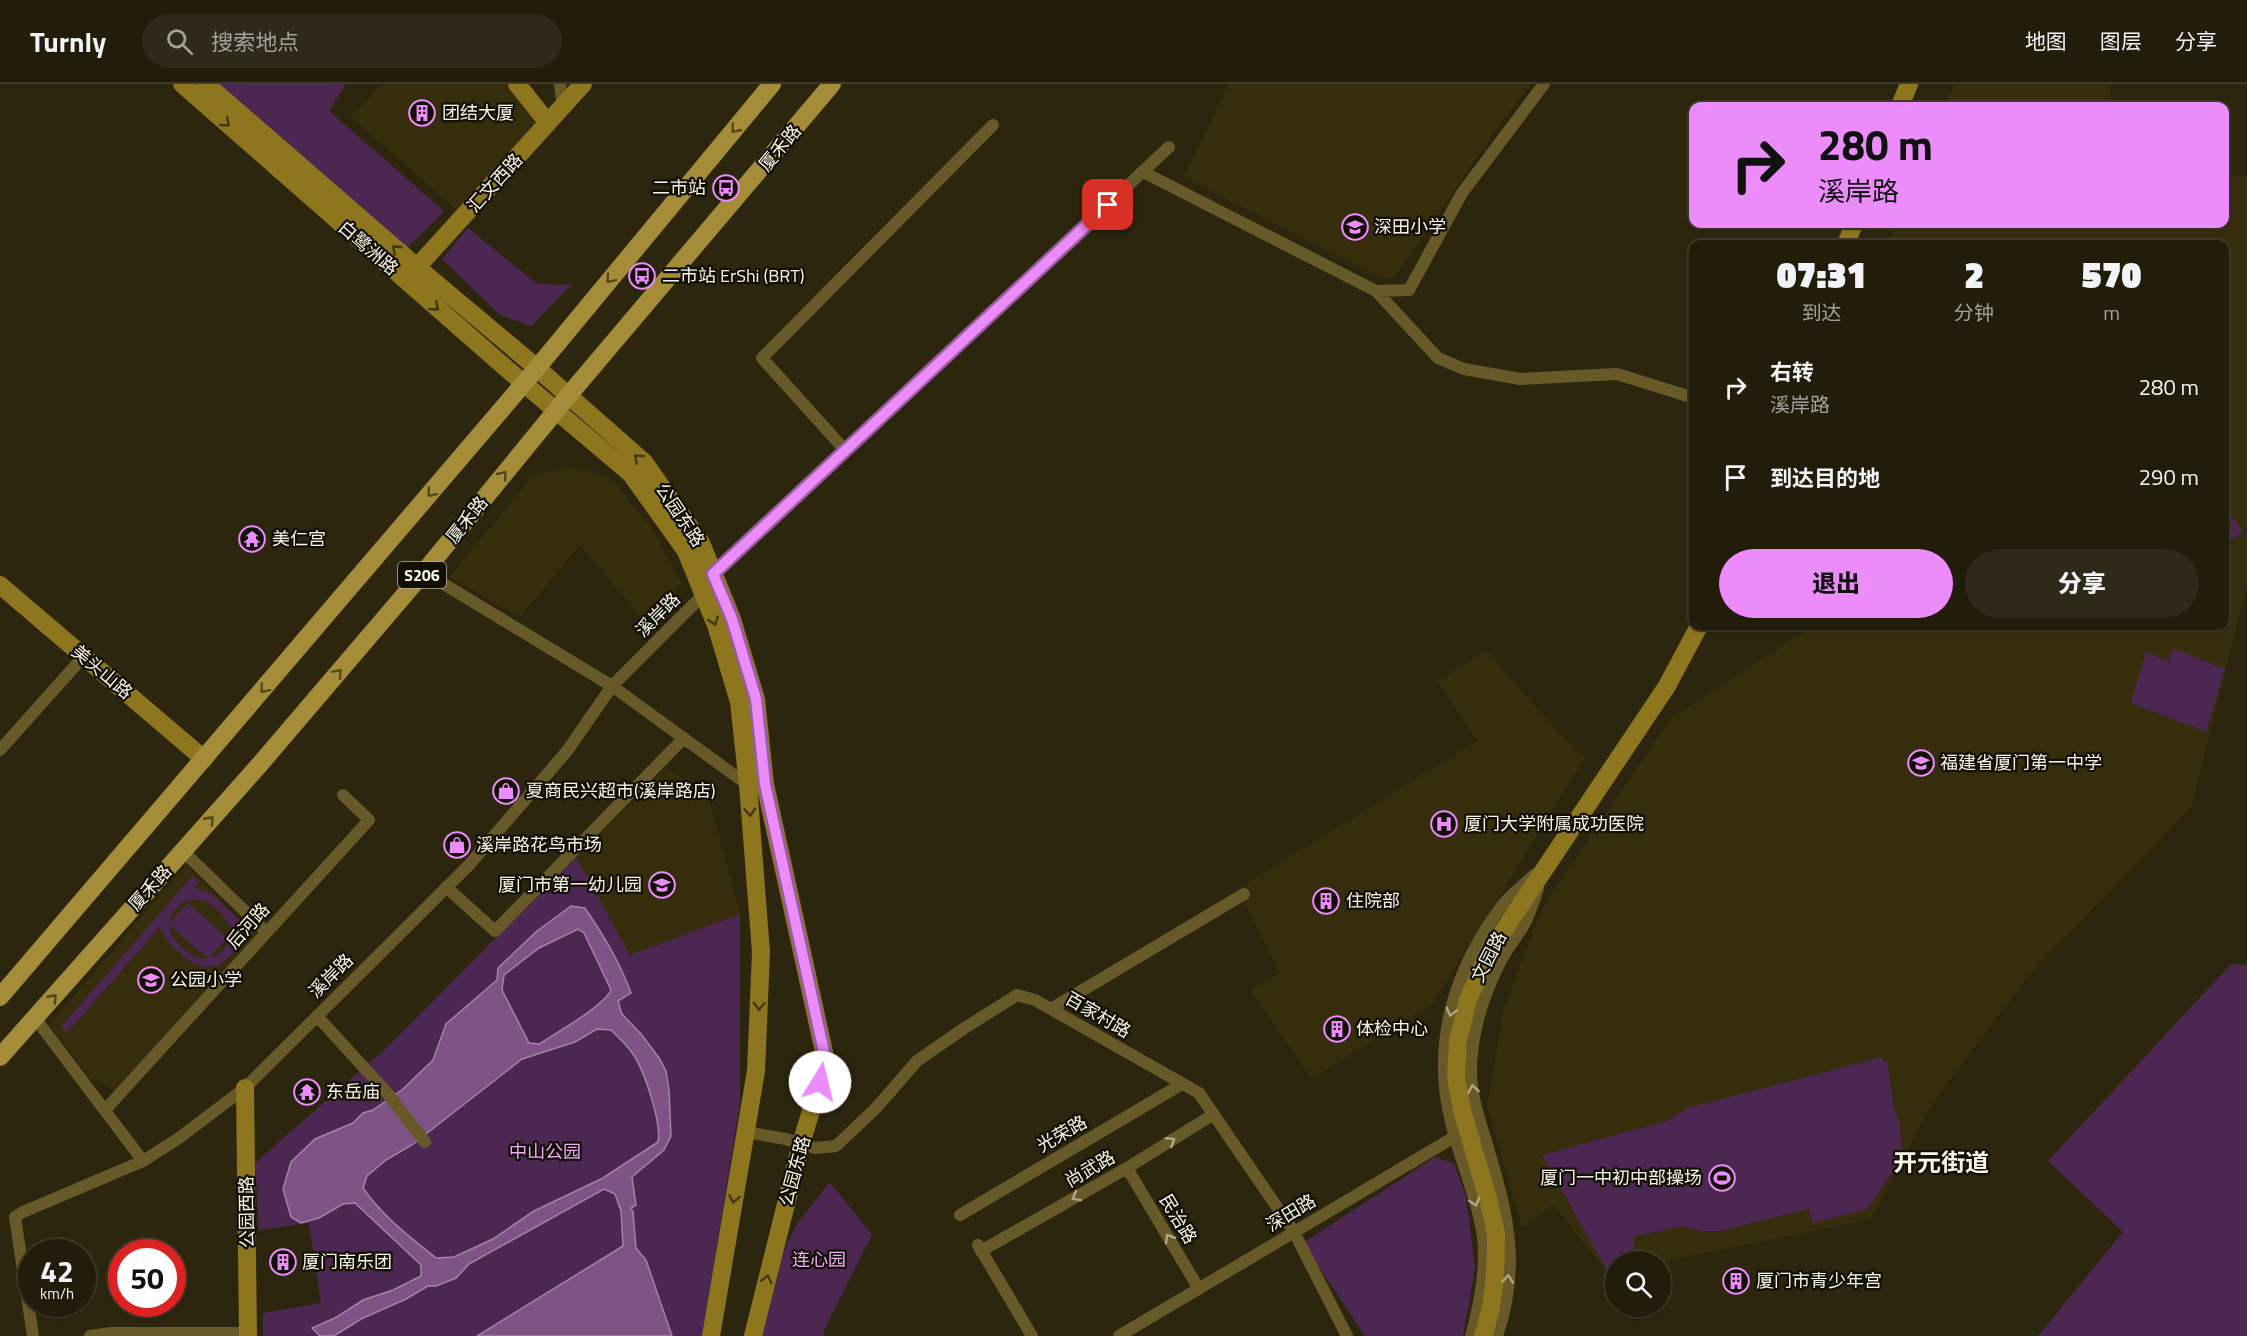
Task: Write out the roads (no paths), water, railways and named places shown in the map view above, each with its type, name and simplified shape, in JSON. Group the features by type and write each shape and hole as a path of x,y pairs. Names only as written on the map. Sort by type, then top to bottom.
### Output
{"main road":[{"name":"白鹭洲路","path":"182,84 411,274 537,368"},
{"name":"白鹭洲路","path":"206,84 556,411"},
{"path":"517,84 548,123"},
{"name":"汇文西路","path":"411,274 583,84"},
{"name":"S206","path":"0,997 537,368 772,84"},
{"name":"厦禾路","path":"0,1057 183,851 424,572 568,396 832,84"},
{"path":"1901,102 1908,84"},
{"name":"公园东路","path":"537,368 644,462 701,543 732,619 756,699 765,784 826,1061 801,1144 753,1336"},
{"name":"公园东路","path":"556,411 631,474 686,551 716,625 740,702 761,952 756,1071 711,1336"},
{"name":"美头山路","path":"0,585 204,759"},
{"name":"文园路","path":"1483,1336 1490,1317 1496,1274 1496,1234 1462,1110 1456,1077 1458,1041 1468,1000 1487,955 1667,686 1697,630"},
{"name":"公园西路","path":"245,1088 248,1334"}],"street":[{"path":"560,84 563,107"},
{"path":"1376,291 1409,290 1462,193 1544,84"},
{"path":"845,450 762,358 993,125"},
{"path":"713,574 1169,147"},
{"path":"1143,172 1376,291 1438,358 1464,369 1520,379 1617,374 1689,396"},
{"path":"424,572 612,686 748,785"},
{"name":"溪岸路","path":"33,1336 15,1217 143,1161 245,1088 468,865 567,751 612,686 704,594"},
{"path":"0,750 83,657"},
{"path":"446,887 495,931 684,738"},
{"name":"后河路","path":"105,1110 369,820 343,795"},
{"path":"183,851 267,932"},
{"path":"1497,1336 1503,1319 1510,1274 1509,1233 1504,1202 1480,1122 1471,1074 1473,1043 1483,1004 1500,961 1525,922 1550,860"},
{"path":"1471,1336 1478,1311 1484,1273 1483,1237 1478,1212 1449,1115 1443,1077 1444,1036 1455,994 1475,947 1502,906 1550,860"},
{"path":"1051,1009 1244,894"},
{"name":"百家村路","path":"746,1132 815,1148 836,1146 876,1108 917,1061 1017,995 1035,1000 1199,1093 1294,1232 1347,1336"},
{"path":"317,1016 388,1094 425,1142"},
{"path":"35,1018 143,1161"},
{"name":"光荣路","path":"960,1215 1182,1084"},
{"name":"尚武路","path":"1032,1336 979,1247 1127,1168 1214,1114"},
{"name":"深田路","path":"1119,1336 1480,1122"},
{"name":"民治路","path":"1127,1168 1199,1289"},
{"path":"90,1336 111,1333 248,1334"}],"place":[{"name":"团结大厦","path":"422,113"},
{"name":"二市站","path":"726,188"},
{"name":"深田小学","path":"1355,227"},
{"name":"二市站 ErShi (BRT)","path":"642,276"},
{"name":"美仁宫","path":"252,539"},
{"name":"福建省厦门第一中学","path":"1921,763"},
{"name":"夏商民兴超市(溪岸路店)","path":"506,791"},
{"name":"厦门大学附属成功医院","path":"1444,824"},
{"name":"溪岸路花鸟市场","path":"457,845"},
{"name":"厦门市第一幼儿园","path":"662,885"},
{"name":"住院部","path":"1326,901"},
{"name":"公园小学","path":"151,980"},
{"name":"体检中心","path":"1337,1029"},
{"name":"东岳庙","path":"307,1092"},
{"name":"厦门一中初中部操场","path":"1722,1178"},
{"name":"厦门南乐团","path":"283,1262"},
{"name":"厦门市青少年宫","path":"1736,1281"}],"district":[{"name":"开元街道","path":"1941,1163"}],"park label":[{"name":"中山公园","path":"545,1152"},
{"name":"连心园","path":"819,1260"}]}
